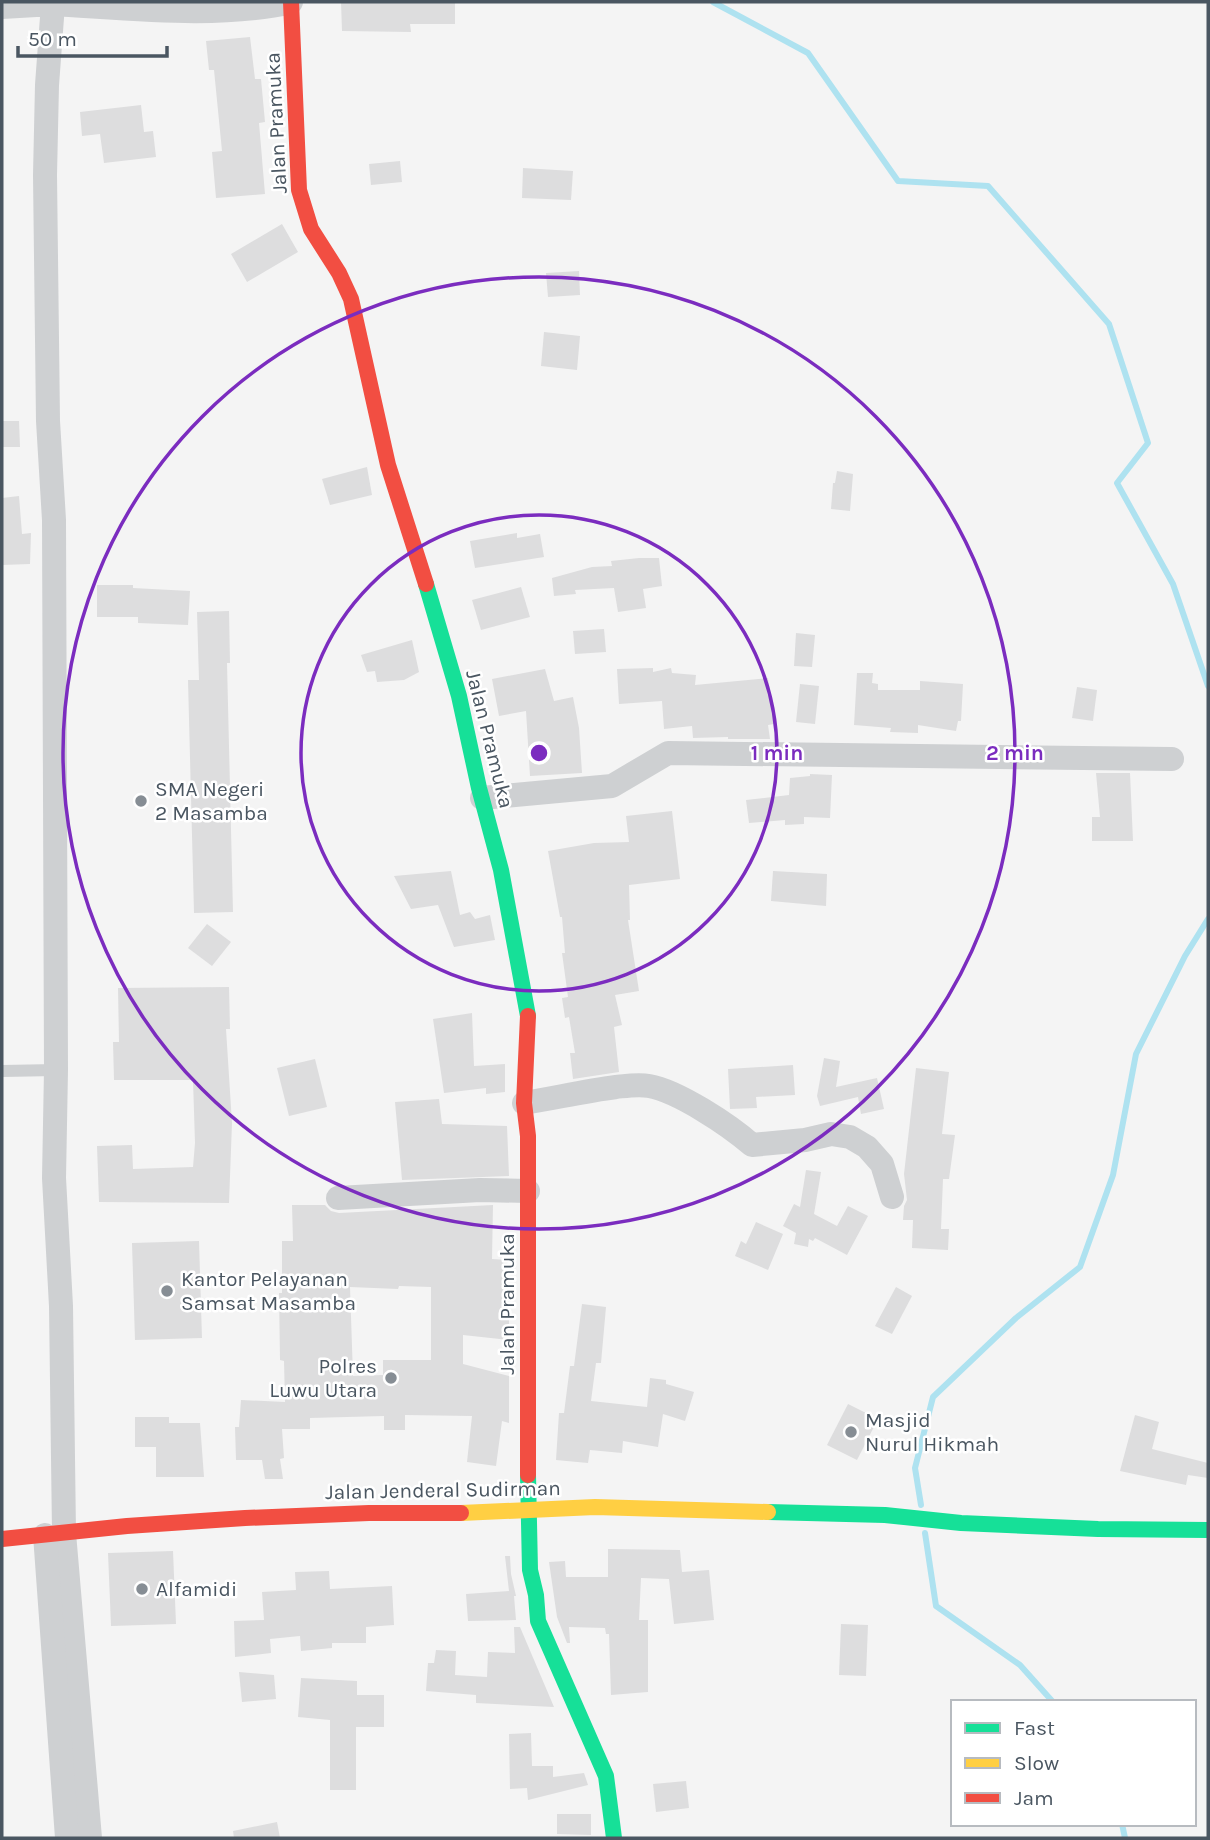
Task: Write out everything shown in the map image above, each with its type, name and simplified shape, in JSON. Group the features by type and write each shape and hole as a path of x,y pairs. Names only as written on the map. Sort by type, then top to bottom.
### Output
{"main road":[{"name":"Jalan Pramuka","path":"291,2 301,200 311,229 339,273 351,299 388,465 455,684 501,870 528,1009 524,1103 528,1136 530,1570 538,1621 606,1776 614,1838"},
{"name":"Jalan Jenderal Sudirman","path":"2,1539 246,1518 639,1506 886,1516 1098,1530 1208,1530"}],"street":[{"path":"2,7 53,4 215,10 259,9 291,2"},
{"path":"53,4 47,85 45,175 48,421 54,520 54,1178 61,1306 55,1534 67,1838"},
{"path":"482,798 612,786 668,753 1172,759"},
{"path":"524,1103 587,1091 647,1085 687,1102 752,1145 805,1140 831,1134 849,1137 867,1147 882,1164 892,1197"},
{"path":"338,1198 480,1190 528,1191"},
{"path":"55,1534 90,1838"}],"lane":[{"path":"2,1071 56,1070"}],"building":[{"path":"341,2 455,2 455,24 410,24 411,32 342,31"},
{"path":"250,37 255,79 261,79 265,122 259,123 265,194 216,198 212,152 222,151 214,70 209,70 206,41"},
{"path":"141,105 144,132 153,131 156,157 104,163 100,134 82,136 80,112"},
{"path":"400,161 402,182 371,185 369,164"},
{"path":"523,168 573,171 571,200 522,198"},
{"path":"282,224 298,252 247,282 231,254"},
{"path":"579,271 580,295 548,297 546,273"},
{"path":"544,332 580,336 577,370 541,366"},
{"path":"2,421 19,421 20,447 2,447"},
{"path":"367,467 372,495 330,505 322,479"},
{"path":"837,471 853,474 850,511 831,509"},
{"path":"19,496 22,534 31,533 30,564 2,565 2,498"},
{"path":"517,533 517,538 540,534 544,557 475,568 470,541"},
{"path":"659,558 662,586 643,589 646,608 618,612 614,588 575,590 576,594 554,596 552,578 592,567 612,566 611,561"},
{"path":"97,585 133,585 133,588 190,591 188,625 138,623 138,617 97,617"},
{"path":"521,587 530,617 481,630 472,600"},
{"path":"229,611 230,663 227,663 233,912 194,913 188,680 199,680 197,612"},
{"path":"604,629 606,652 575,654 573,631"},
{"path":"796,633 815,635 812,667 794,666"},
{"path":"412,640 419,672 404,680 377,682 375,671 367,672 361,655"},
{"path":"653,668 653,672 671,668 672,673 696,675 695,685 768,678 774,724 768,725 770,739 693,738 692,726 664,729 662,701 619,704 617,669"},
{"path":"545,669 554,701 573,697 579,728 582,773 530,776 526,711 499,716 492,679"},
{"path":"857,673 873,673 872,683 878,684 878,690 920,690 920,681 963,684 961,721 958,721 956,731 918,725 918,733 890,732 891,728 854,725"},
{"path":"800,684 819,686 815,724 796,722"},
{"path":"1077,687 1097,690 1093,721 1072,718"},
{"path":"1096,773 1130,773 1133,841 1092,841 1092,817 1100,817"},
{"path":"810,774 832,775 830,818 804,817 804,824 785,825 785,820 749,823 746,800 789,795 790,778"},
{"path":"672,811 680,879 629,885 628,920 639,991 615,995 622,1025 614,1027 619,1072 573,1079 570,1053 575,1053 569,1017 565,1018 562,998 568,997 562,953 565,953 562,917 548,851 594,843 629,842 626,816"},
{"path":"451,871 460,915 470,912 475,919 490,915 495,940 454,947 438,905 411,909 394,876"},
{"path":"773,871 827,874 826,906 771,901"},
{"path":"207,924 231,942 212,966 188,948"},
{"path":"229,987 230,1029 226,1029 232,1123 229,1203 99,1202 97,1146 132,1145 133,1169 193,1167 193,1080 114,1080 113,1042 119,1042 118,988"},
{"path":"472,1013 474,1066 505,1064 505,1092 486,1094 486,1088 444,1093 433,1019"},
{"path":"824,1058 840,1061 836,1087 877,1078 884,1109 861,1114 858,1097 820,1106 817,1096"},
{"path":"315,1059 327,1107 289,1116 277,1068"},
{"path":"793,1065 795,1095 756,1097 757,1108 730,1109 728,1069"},
{"path":"916,1068 949,1072 942,1134 955,1135 949,1179 943,1179 941,1229 949,1229 948,1250 912,1248 913,1220 903,1220 907,1200 904,1174"},
{"path":"439,1099 442,1124 507,1126 509,1176 402,1180 395,1102"},
{"path":"806,1170 821,1172 814,1214 837,1226 848,1206 868,1216 847,1255 815,1238 813,1241 809,1239 808,1247 794,1244 796,1233 783,1226 794,1204 800,1207"},
{"path":"292,1205 325,1205 331,1211 339,1213 493,1205 492,1259 508,1260 503,1314 509,1314 509,1340 463,1335 463,1364 509,1376 509,1423 502,1421 496,1466 467,1462 472,1416 405,1415 405,1430 384,1430 384,1416 310,1418 310,1429 282,1429 284,1458 280,1459 283,1479 265,1479 262,1460 236,1460 235,1427 239,1427 241,1400 285,1402 284,1361 280,1360 279,1293 282,1293 282,1241 293,1241","holes":["350,1287 431,1287 431,1360 383,1360 383,1375 353,1376"]},
{"path":"756,1222 783,1234 768,1270 735,1256 741,1241 746,1244"},
{"name":"Kantor Pelayanan Samsat Masamba","path":"199,1241 202,1338 135,1340 132,1243"},
{"path":"896,1287 912,1296 892,1334 875,1326"},
{"path":"582,1304 606,1307 601,1363 596,1363 591,1401 647,1407 650,1378 666,1380 666,1384 694,1392 685,1421 663,1414 658,1447 623,1441 622,1453 590,1450 588,1463 556,1460 559,1413 564,1413 570,1366 574,1366"},
{"name":"Masjid Nurul Hikmah","path":"848,1404 878,1419 857,1460 827,1445"},
{"path":"1135,1415 1159,1422 1152,1449 1208,1463 1208,1478 1188,1475 1186,1485 1120,1471"},
{"path":"135,1417 169,1417 169,1423 200,1423 204,1477 156,1477 156,1447 135,1447"},
{"path":"608,1549 680,1550 682,1572 709,1570 714,1620 674,1624 669,1579 641,1578 639,1620 648,1620 648,1692 611,1695 609,1634 606,1634 605,1628 569,1627 570,1643 567,1643 557,1617 549,1562 565,1561 566,1577 608,1577"},
{"name":"Alfamidi","path":"173,1551 176,1624 111,1626 108,1553"},
{"path":"505,1556 510,1556 516,1596 516,1620 468,1621 466,1594 509,1591"},
{"path":"329,1571 330,1589 392,1586 394,1625 366,1627 366,1643 332,1643 332,1648 301,1651 300,1636 270,1639 271,1653 235,1657 234,1621 264,1620 262,1592 296,1590 295,1572"},
{"path":"841,1624 868,1625 866,1676 839,1675"},
{"path":"514,1627 520,1627 554,1707 476,1703 476,1695 426,1691 428,1663 434,1663 436,1650 456,1651 455,1675 487,1677 488,1652 515,1653"},
{"path":"239,1672 274,1675 276,1699 242,1702"},
{"path":"301,1678 357,1681 357,1695 384,1695 384,1727 356,1727 356,1790 330,1790 330,1720 298,1717"},
{"path":"531,1733 532,1766 553,1766 553,1777 584,1773 588,1785 528,1800 527,1788 510,1789 509,1734"},
{"path":"686,1781 689,1808 656,1812 653,1784"},
{"path":"557,1814 591,1814 591,1835 557,1834"},
{"path":"277,1822 280,1838 234,1838 233,1831"}],"waterway":[{"path":"713,2 808,53 898,181 988,186 1109,324 1148,443 1117,483 1173,584 1208,686"},
{"path":"921,1505 915,1468 933,1397 1016,1318 1080,1267 1113,1175 1136,1054 1185,956 1208,919"},
{"path":"925,1533 936,1606 1020,1665 1051,1700"},
{"path":"1122,1826 1125,1838"}],"traffic: fast":[{"path":"426,584 459,696 479,788 501,870 528,1016"},
{"path":"528,1475 530,1570 538,1621 606,1776 614,1838"},
{"path":"768,1512 885,1515 961,1523 1098,1529 1208,1530"}],"traffic: slow":[{"path":"461,1513 595,1507 768,1512"}],"traffic: jam":[{"path":"291,2 299,190 311,229 339,273 351,299 388,465 426,584"},
{"path":"528,1016 524,1103 528,1136 528,1475"},
{"path":"2,1539 127,1526 245,1518 369,1513 461,1513"}],"place":[{"name":"SMA Negeri 2 Masamba","path":"141,801"},
{"name":"Kantor Pelayanan Samsat Masamba","path":"167,1291"},
{"name":"Polres Luwu Utara","path":"391,1378"},
{"name":"Masjid Nurul Hikmah","path":"851,1432"},
{"name":"Alfamidi","path":"142,1589"}]}
